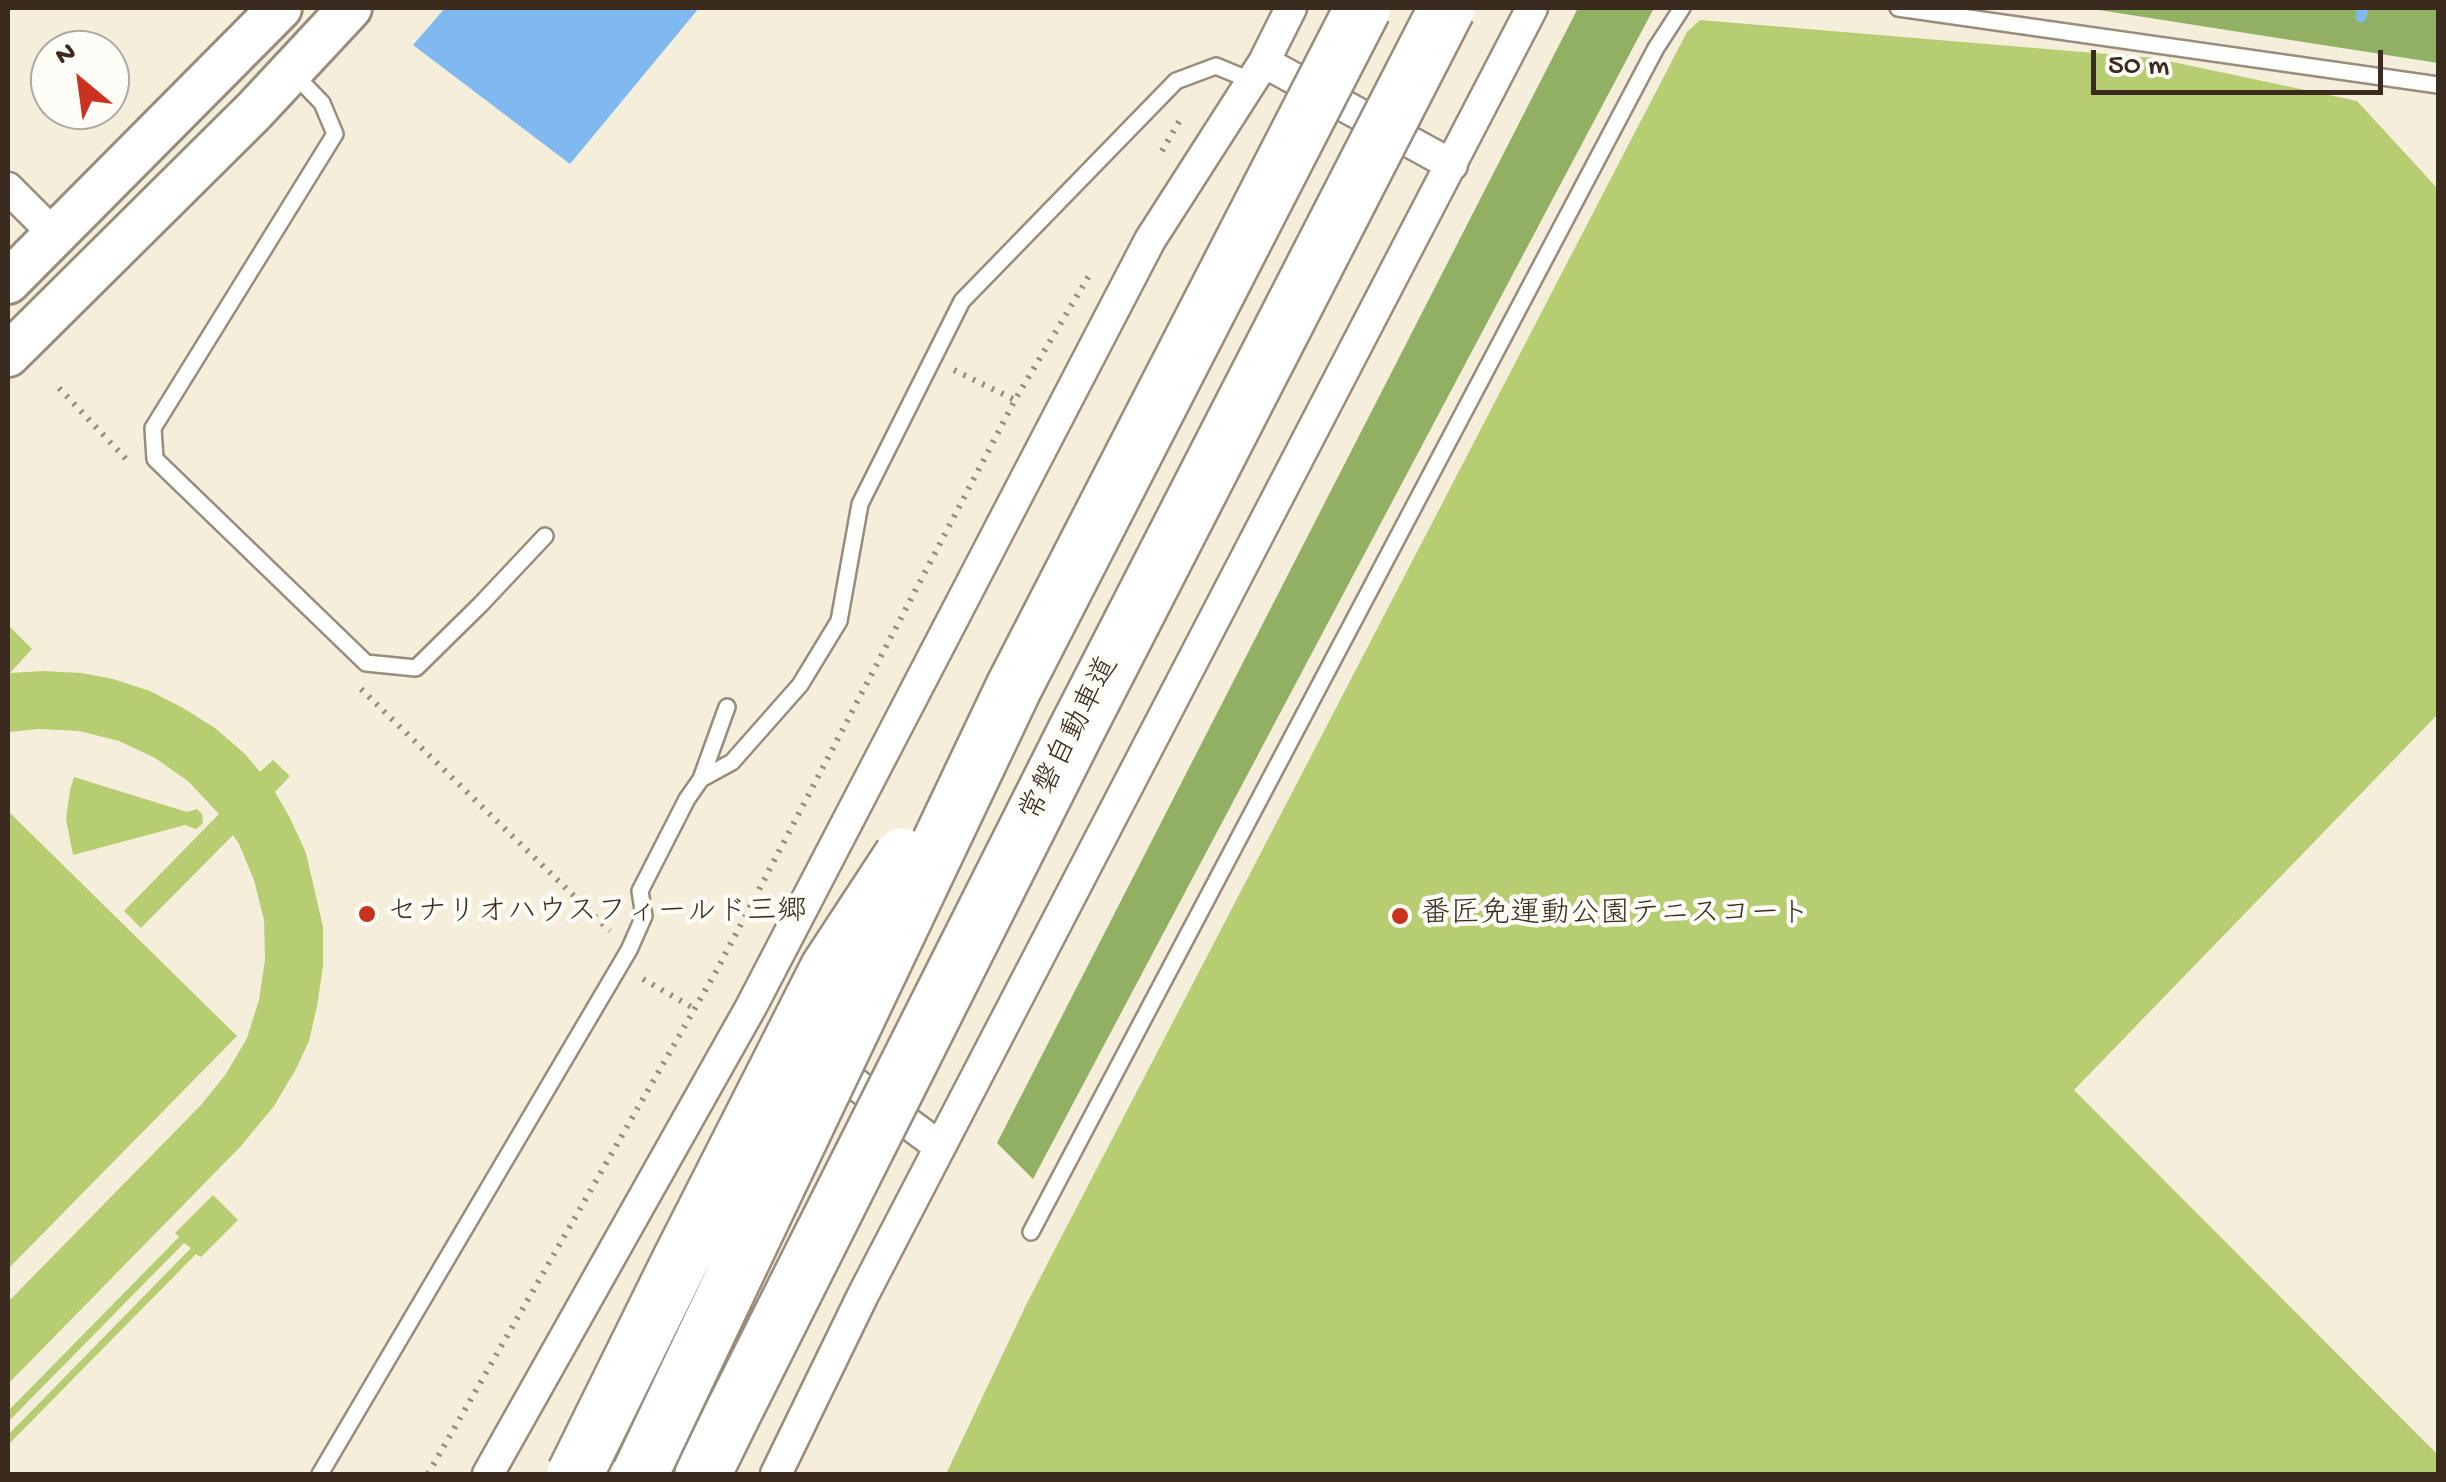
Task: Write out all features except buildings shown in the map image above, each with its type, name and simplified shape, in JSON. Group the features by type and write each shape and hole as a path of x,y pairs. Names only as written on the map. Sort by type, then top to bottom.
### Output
{"highway":[{"path":"640,1474 1014,687 1363,8"},
{"name":"常磐自動車道","path":"706,1474 731,1417 1075,733 1448,8"},
{"path":"575,1474 828,969 1014,687"}],"street":[{"path":"8,282 280,8"},
{"path":"8,355 254,111 350,8"},
{"path":"488,1474 750,1006 1150,240 1258,71 1291,8"},
{"path":"776,1474 940,1146 1532,8"},
{"path":"1258,71 1452,164"},
{"path":"8,188 55,235"},
{"path":"750,1006 940,1146"}],"lane":[{"path":"1031,1232 1647,66 1682,8"},
{"path":"1898,8 2438,85"},
{"path":"701,779 732,762 800,685 839,622 860,504 962,301 1176,81 1216,66 1258,71"},
{"path":"291,72 322,103 336,134 153,428 155,459 366,663 416,668 544,536"},
{"path":"320,1474 630,950 644,916 640,891 701,779 728,707"}],"path":[{"path":"1152,167 1182,117"},
{"path":"428,1474 695,1008 1016,400 1094,267"},
{"path":"948,368 1016,400"},
{"path":"59,388 130,462"},
{"path":"358,686 630,950"},
{"path":"620,966 695,1008"}],"green space":[{"path":"1578,8 1654,8 1033,1179 997,1143"},
{"path":"2086,8 2438,8 2438,63"},
{"path":"1700,20 2154,58 2357,101 2438,189 2438,714 2074,1090 2438,1455 2438,1474 946,1474 1027,1303 1687,32"},
{"path":"8,625 32,649 10,673 81,673 150,691 215,728 260,772 273,760 290,776 275,792 306,853 323,927 323,966 309,1041 274,1106 241,1146 8,1384 8,1302 201,1105 226,1074 247,1038 259,1000 265,960 264,920 254,880 233,835 141,928 124,911 219,814 188,781 155,758 119,741 79,731 8,732"},
{"path":"74,777 187,812 197,809 203,823 196,829 185,825 73,855 66,819"},
{"path":"8,811 237,1036 8,1269"},
{"path":"213,1195 238,1220 201,1257 196,1254 8,1445 8,1435 191,1248 184,1243 8,1422 8,1411 179,1237 175,1233"}],"water":[{"path":"445,8 699,8 570,164 413,45"}],"waterway":[{"path":"2361,17 2363,8"}],"place":[{"name":"セナリオハウスフィールド三郷","path":"367,914"},
{"name":"番匠免運動公園テニスコート","path":"1400,916"}]}
